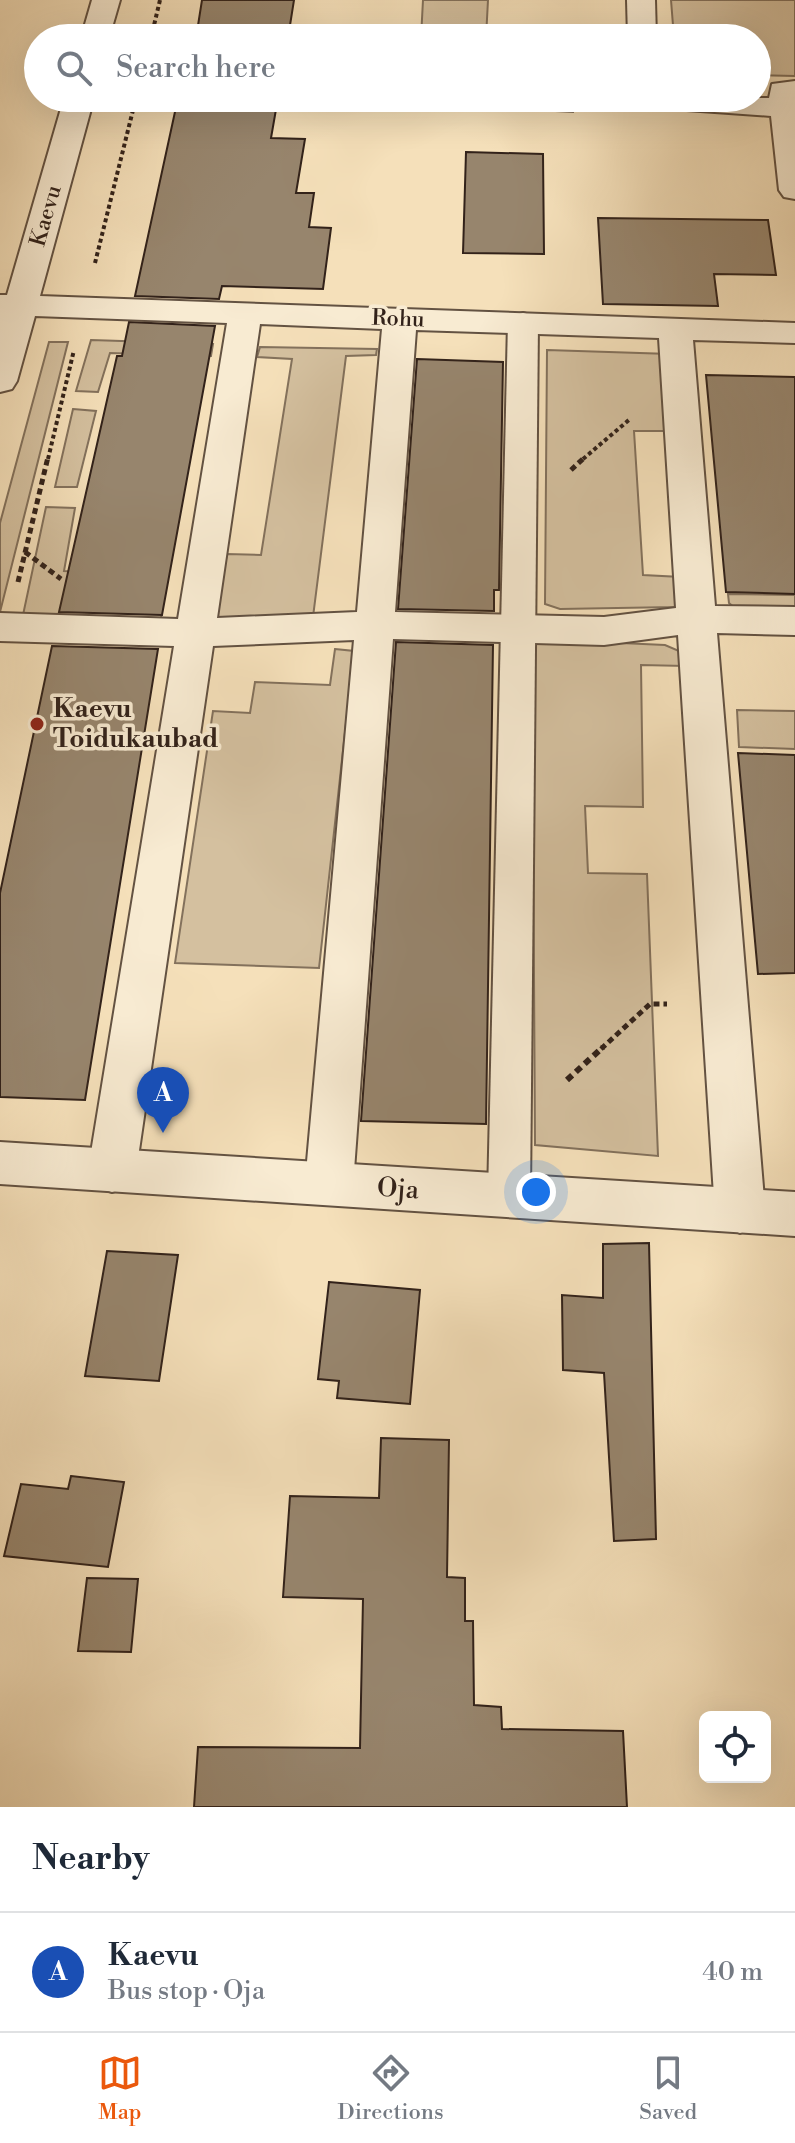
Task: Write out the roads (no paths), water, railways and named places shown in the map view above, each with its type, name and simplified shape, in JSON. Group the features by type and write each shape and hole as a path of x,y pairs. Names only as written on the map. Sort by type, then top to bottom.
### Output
{"street":[{"path":"99,24 106,0"},
{"path":"641,0 642,24"},
{"path":"790,99 795,190"},
{"name":"Kaevu","path":"0,381 10,305 74,112"},
{"name":"Rohu","path":"10,305 795,333"},
{"path":"112,1171 193,633 245,314"},
{"path":"329,1184 400,319"},
{"path":"675,329 740,1211"},
{"path":"4,628 193,633 375,625 604,631 698,619 795,621"},
{"name":"Oja","path":"0,1163 795,1214"}],"lane":[{"path":"509,1196 523,322"}],"place":[{"name":"Kaevu Toidukaubad","path":"37,724"},
{"name":"Kaevu","path":"163,1133"}]}
